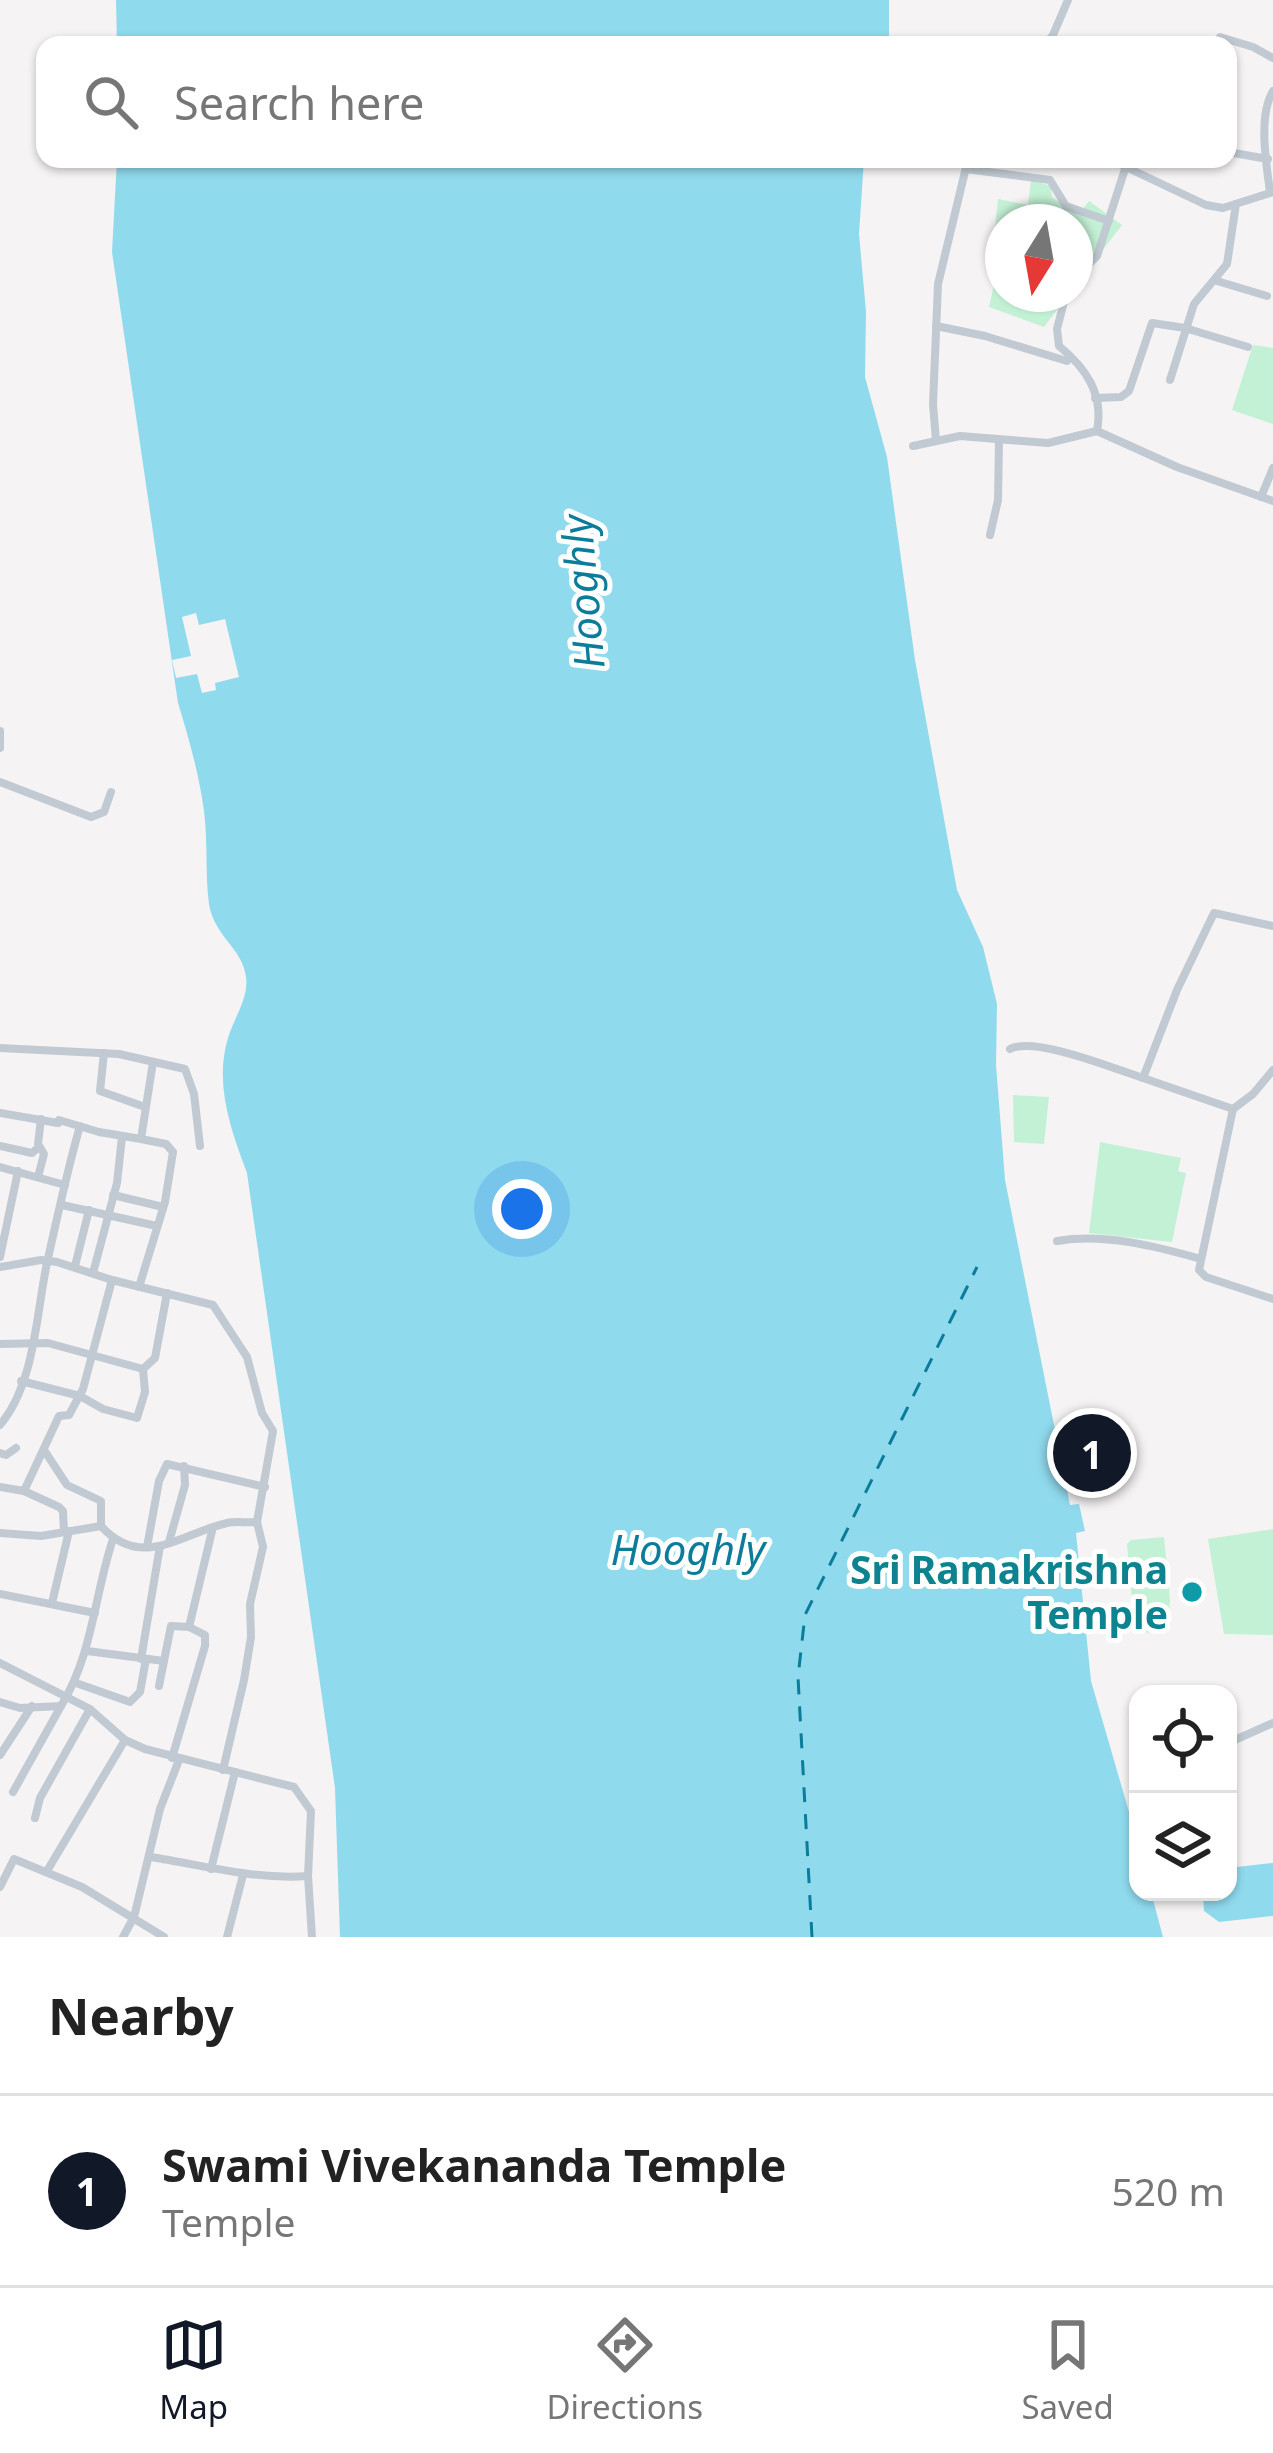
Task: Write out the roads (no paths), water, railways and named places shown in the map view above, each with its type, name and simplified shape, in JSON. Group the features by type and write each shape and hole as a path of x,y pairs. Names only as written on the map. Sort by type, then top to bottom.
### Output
{"street":[{"path":"1052,36 1068,0"},
{"path":"1237,43 1273,58"},
{"path":"1093,260 1125,169 1187,199 1223,208 1271,192 1262,123 1273,91"},
{"path":"1237,154 1268,159"},
{"path":"936,441 940,270 966,168"},
{"path":"988,168 1050,180 1066,206 1109,221"},
{"path":"1170,380 1194,304 1215,281 1231,252 1236,205"},
{"path":"1215,281 1268,296"},
{"path":"1061,312 1058,346 1091,379 1097,431"},
{"path":"1096,398 1121,397 1130,391 1152,322 1248,347"},
{"path":"936,326 1067,362"},
{"path":"913,446 959,436 1048,443 1097,431 1177,467 1273,501"},
{"path":"990,535 998,500 999,440"},
{"path":"1261,497 1273,468"},
{"path":"0,730 0,748"},
{"path":"0,782 91,817 104,812 111,792"},
{"path":"1143,1078 1214,913 1273,926"},
{"path":"1010,1049 1019,1044 1051,1051 1233,1108"},
{"path":"0,1048 104,1053 185,1069 190,1074 200,1146"},
{"path":"104,1053 100,1091 145,1107"},
{"path":"141,1139 153,1062"},
{"path":"1273,1070 1253,1094 1233,1108 1199,1270 1206,1277 1273,1299"},
{"path":"0,1113 59,1121 172,1149 163,1207 139,1287"},
{"path":"0,1146 32,1153 38,1147 41,1119"},
{"path":"0,1425 9,1414 33,1340 80,1126"},
{"path":"93,1273 122,1137"},
{"path":"38,1147 44,1154 38,1177"},
{"path":"0,1167 65,1185"},
{"path":"0,1257 18,1171"},
{"path":"112,1195 163,1207"},
{"path":"62,1205 157,1226"},
{"path":"75,1266 89,1210"},
{"path":"1058,1241 1082,1237 1201,1258"},
{"path":"0,1267 47,1261 213,1305 247,1357 262,1413 273,1431 257,1522 263,1546 250,1604 251,1637 223,1770"},
{"path":"24,1491 59,1416 70,1415 80,1396 112,1280"},
{"path":"143,1369 155,1358 167,1292"},
{"path":"0,1344 33,1340 94,1352 143,1369"},
{"path":"21,1381 80,1396 103,1409 137,1418 145,1392 143,1369"},
{"path":"0,1453 6,1455 16,1448"},
{"path":"44,1450 67,1485 100,1501 101,1526 113,1539 147,1547 164,1545 226,1523 257,1522"},
{"path":"147,1547 162,1469 167,1464 265,1486"},
{"path":"76,1684 130,1702 140,1693 164,1545 185,1485 184,1466"},
{"path":"0,1487 24,1491 63,1511 66,1532 52,1603"},
{"path":"0,1533 40,1536 101,1526"},
{"path":"189,1627 212,1530"},
{"path":"14,1792 76,1684 113,1539"},
{"path":"0,1594 95,1613"},
{"path":"123,1937 134,1917 205,1635 189,1627 171,1626 159,1686"},
{"path":"87,1652 164,1661"},
{"path":"0,1663 90,1709 125,1740 176,1759 294,1787 311,1811 312,1937"},
{"path":"0,1702 20,1708 62,1706"},
{"path":"0,1755 32,1705"},
{"path":"35,1818 40,1798 90,1709"},
{"path":"1237,1739 1273,1723"},
{"path":"46,1871 125,1740"},
{"path":"212,1869 235,1772"},
{"path":"150,1857 243,1875 308,1876"},
{"path":"0,1887 2,1874 14,1858 134,1917 164,1937"},
{"path":"227,1937 243,1875"}],"water":[{"path":"116,0 889,0 889,36 117,36"},
{"name":"Hooghly","path":"117,168 863,168 859,234 866,312 865,377 887,457 915,660 957,890 983,947 997,1004 996,1065 1005,1180 1070,1505 1079,1504 1085,1531 1076,1533 1091,1681 1129,1812 1129,1901 1153,1901 1163,1937 340,1937 335,1788 247,1173 224,1090 224,1055 246,977 209,904 204,811 178,703 112,252"},
{"path":"1273,1863 1273,1916 1219,1922 1204,1911 1203,1901 1237,1901 1237,1867"}],"place":[{"name":"Swami Vivekananda Temple","path":"1092,1453"},
{"name":"Sri Ramakrishna Temple","path":"1192,1592"}]}
